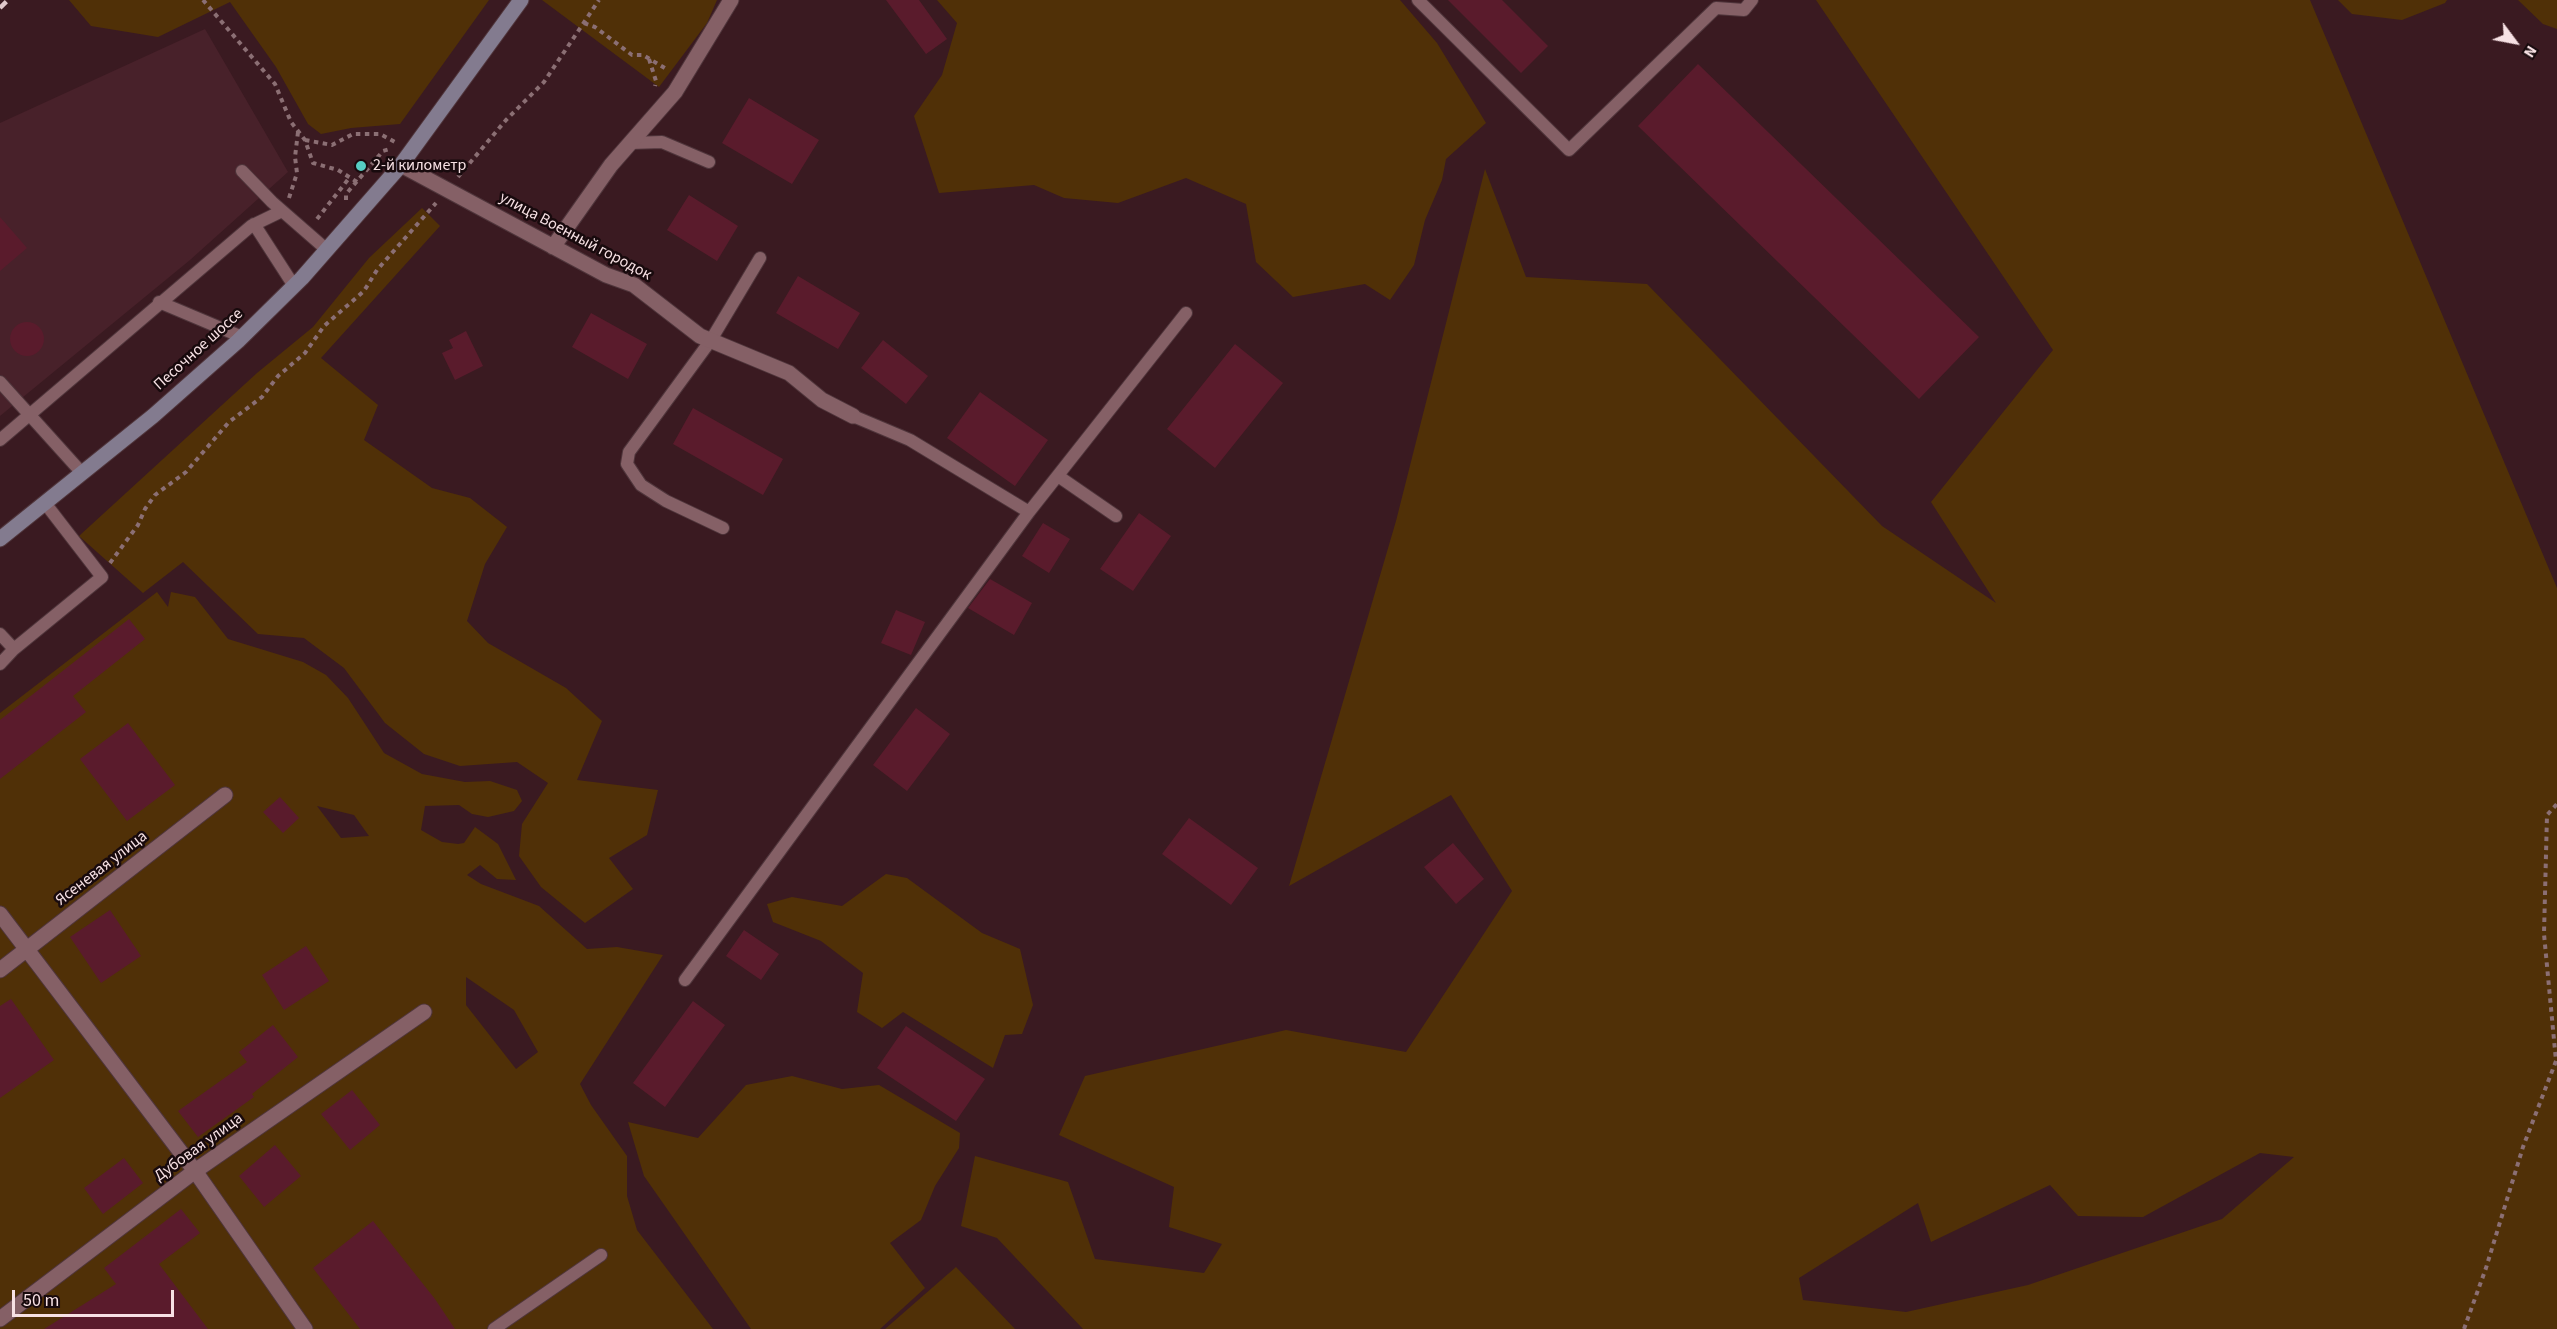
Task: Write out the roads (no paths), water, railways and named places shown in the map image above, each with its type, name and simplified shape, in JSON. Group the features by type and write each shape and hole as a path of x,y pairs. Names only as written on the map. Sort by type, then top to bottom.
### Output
{"main road":[{"name":"Песочное шоссе","path":"0,539 153,416 242,337 294,286 401,165 520,0"}],"street":[{"path":"553,247 591,192 684,79 719,22 722,10 730,0"},
{"name":"улица Военный городок","path":"401,165 606,275 634,285 666,308 690,330 789,373 822,400 853,416"},
{"name":"Ясеневая улица","path":"0,970 225,795"},
{"path":"0,914 195,1171 305,1329"},
{"name":"Дубовая улица","path":"0,1319 195,1171 424,1012"}],"lane":[{"path":"1418,0 1569,150 1716,8 1744,10 1752,0"},
{"path":"630,142 662,142 710,162"},
{"path":"242,171 282,212 327,250"},
{"path":"0,440 159,302 254,224 282,212"},
{"path":"254,224 294,286"},
{"path":"723,528 666,501 641,485 627,464 629,452 711,340 760,258"},
{"path":"159,302 242,337"},
{"path":"685,980 1029,512 1186,313"},
{"path":"0,382 82,473"},
{"path":"853,416 910,440 1029,512"},
{"path":"1058,476 1116,516"},
{"path":"0,664 14,649 102,577 45,503"},
{"path":"0,633 14,649"},
{"path":"494,1329 601,1255"}],"railway":[{"path":"0,8 8,0"}],"place":[{"name":"2-й километр","path":"361,166"}]}
